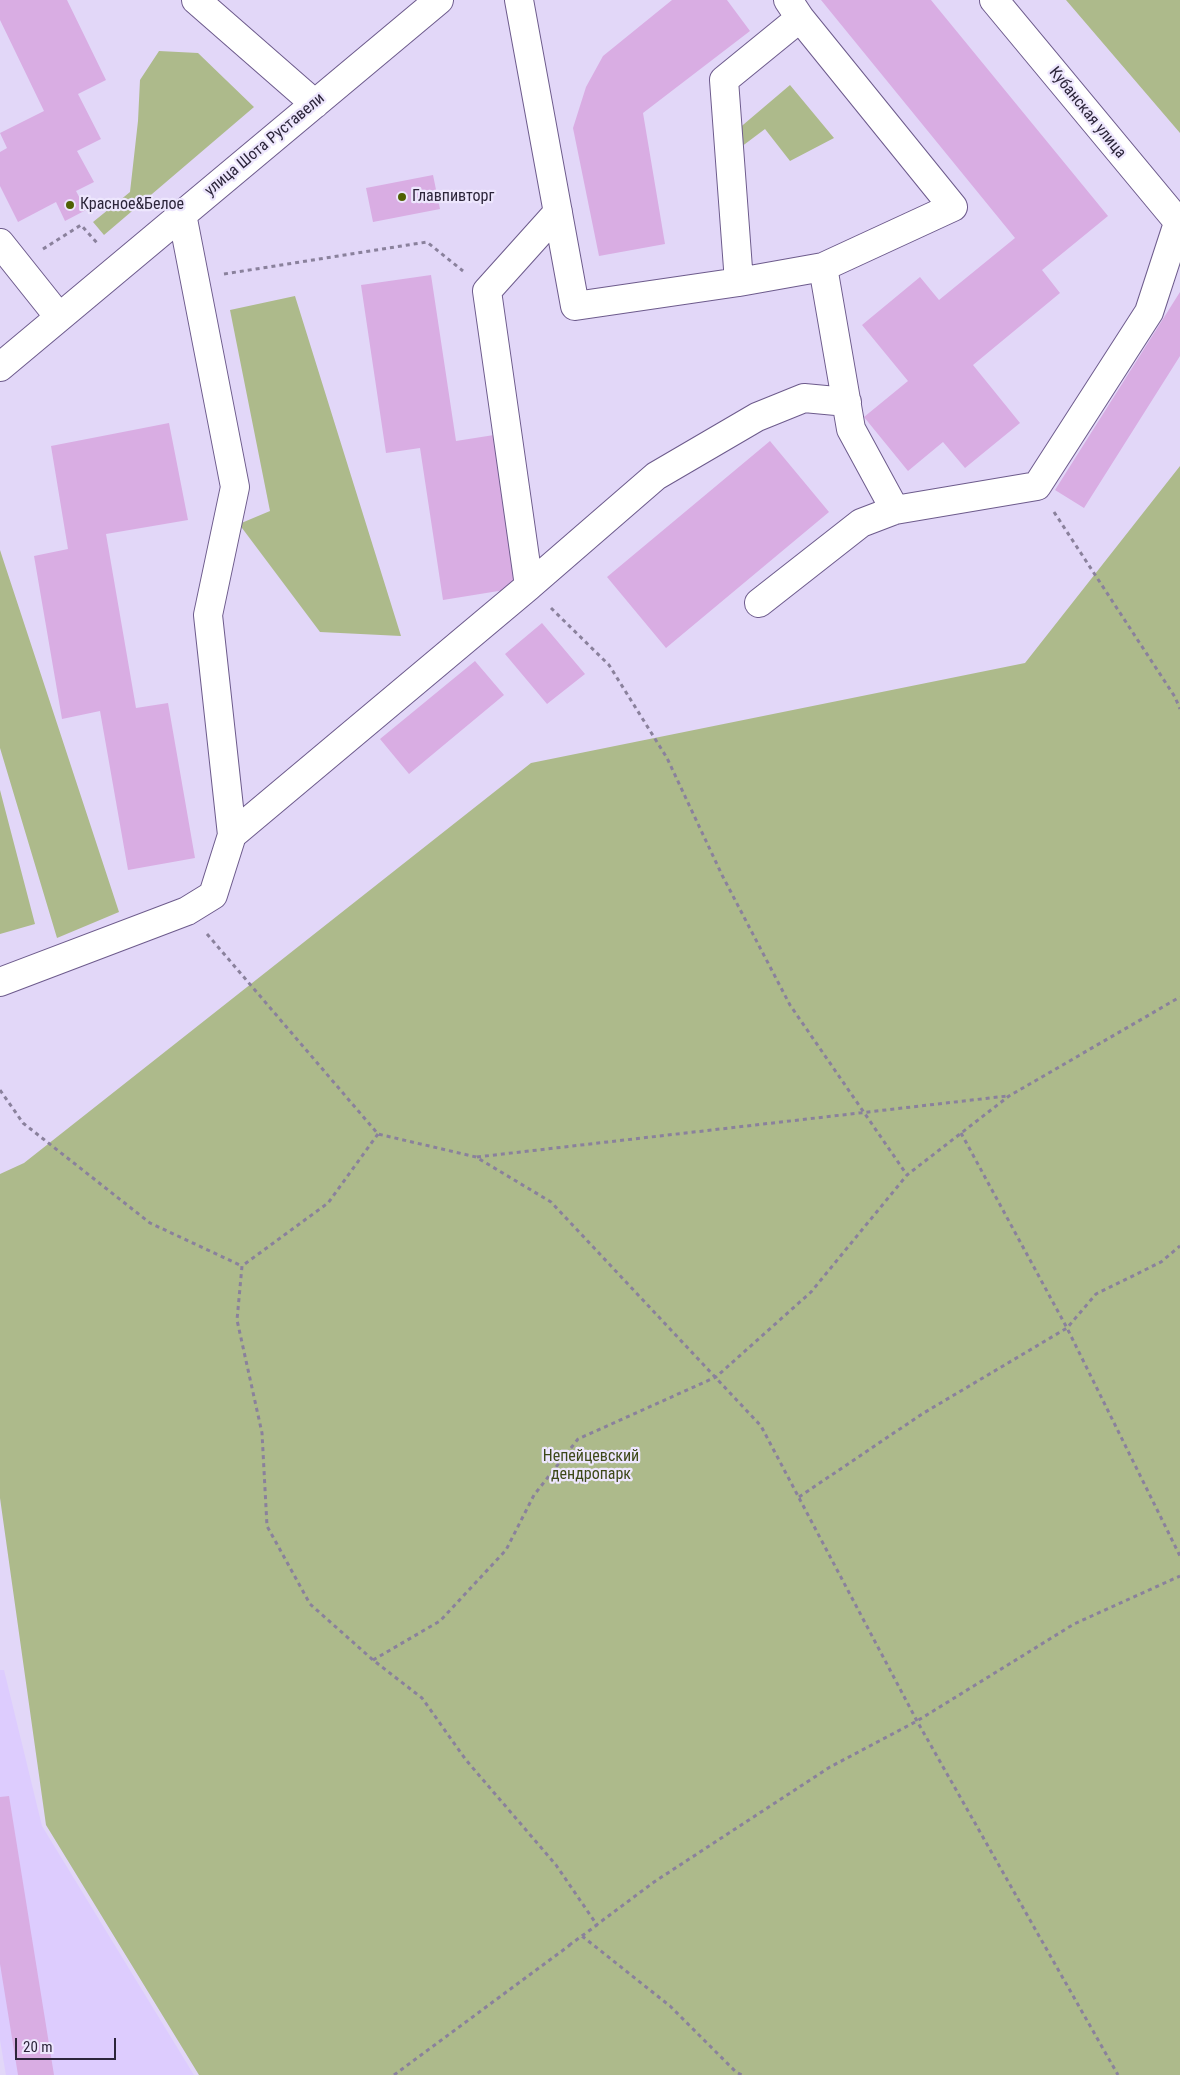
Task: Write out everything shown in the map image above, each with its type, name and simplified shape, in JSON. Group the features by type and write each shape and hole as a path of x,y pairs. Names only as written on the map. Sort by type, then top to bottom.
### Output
{"street":[{"path":"196,0 315,104"},
{"name":"улица Шота Руставели","path":"0,367 439,0"},
{"path":"519,0 576,306 739,282 823,266 953,207 794,9 724,80 739,282"},
{"name":"Кубанская улица","path":"994,0 1179,224"},
{"path":"529,586 487,291 558,212"},
{"path":"0,982 187,911 213,895 232,835 208,615 235,487 182,214"},
{"path":"759,603 861,523 895,510 1038,486 1149,312 1179,224"},
{"path":"0,243 59,317"},
{"path":"823,266 851,429 895,510"},
{"path":"232,835 529,586 656,476 756,417 804,398 847,402"}],"path":[{"path":"17,265 81,225 101,247"},
{"path":"194,279 427,242 487,291"},
{"path":"1038,486 1175,698 1180,709"},
{"path":"529,586 609,665 667,758 722,876 790,1005 906,1175"},
{"path":"187,911 378,1134 476,1157 551,1202 761,1426 917,1721 1118,2075"},
{"path":"373,1660 440,1621 460,1600 506,1550 534,1496 578,1440 716,1377 811,1292 906,1175 1009,1096 1180,997"},
{"path":"0,1090 23,1122 150,1223 242,1266"},
{"path":"476,1157 1009,1096"},
{"path":"961,1133 1067,1328 1180,1556"},
{"path":"378,1134 328,1203 242,1266 237,1320 262,1433 267,1526 310,1604 373,1660 422,1698 466,1760 556,1865 597,1925"},
{"path":"799,1497 922,1414 1067,1328 1096,1294 1161,1262 1180,1246"},
{"path":"568,1946 654,1882 830,1767 917,1721 1074,1624 1180,1576"},
{"path":"394,2075 597,1925"},
{"path":"582,1936 670,2006 736,2072 742,2075"}],"shaded area":[{"path":"0,1670 4,1670 42,1826 194,2075 6,2075 0,2040"}],"green space":[{"path":"1066,0 1180,0 1180,133"},
{"path":"159,51 198,53 254,107 104,235 93,222 130,192 138,121 140,80"},
{"path":"790,85 834,138 790,161 765,129 741,147 737,130"},
{"path":"295,296 401,636 320,632 239,524 270,511 230,310"},
{"name":"Непейцевский дендропарк","path":"1180,466 1180,2075 199,2075 46,1825 0,1498 0,1174 24,1163 531,763 1025,663"},
{"path":"0,550 119,912 57,938 0,748"},
{"path":"0,790 35,924 0,934"}],"building":[{"path":"0,0 67,0 106,80 78,94 101,139 77,151 94,182 76,191 86,210 65,221 56,202 18,222 0,186 0,152 7,148 0,133 44,111 0,20"},
{"path":"672,0 727,0 750,31 643,113 665,244 599,256 573,128 586,87 603,56"},
{"path":"821,0 931,0 1108,216 1042,270 1060,293 973,365 1020,423 965,468 943,442 908,471 864,417 908,381 862,325 920,277 939,300 1015,238"},
{"path":"433,175 440,209 373,222 366,188"},
{"path":"431,275 456,441 494,435 517,588 443,600 420,448 386,453 361,285"},
{"path":"1180,292 1180,356 1084,508 1055,490"},
{"path":"169,423 188,520 106,534 136,708 168,703 195,858 128,870 100,711 62,719 34,556 68,549 51,446"},
{"path":"770,441 829,512 666,648 607,577"},
{"path":"542,623 585,674 547,704 505,654"},
{"path":"475,661 504,695 409,774 380,739"},
{"path":"9,1796 54,2075 18,2075 0,1964 0,1797"}],"place":[{"name":"Главпивторг","path":"402,197"},
{"name":"Красное&Белое","path":"70,205"}]}
